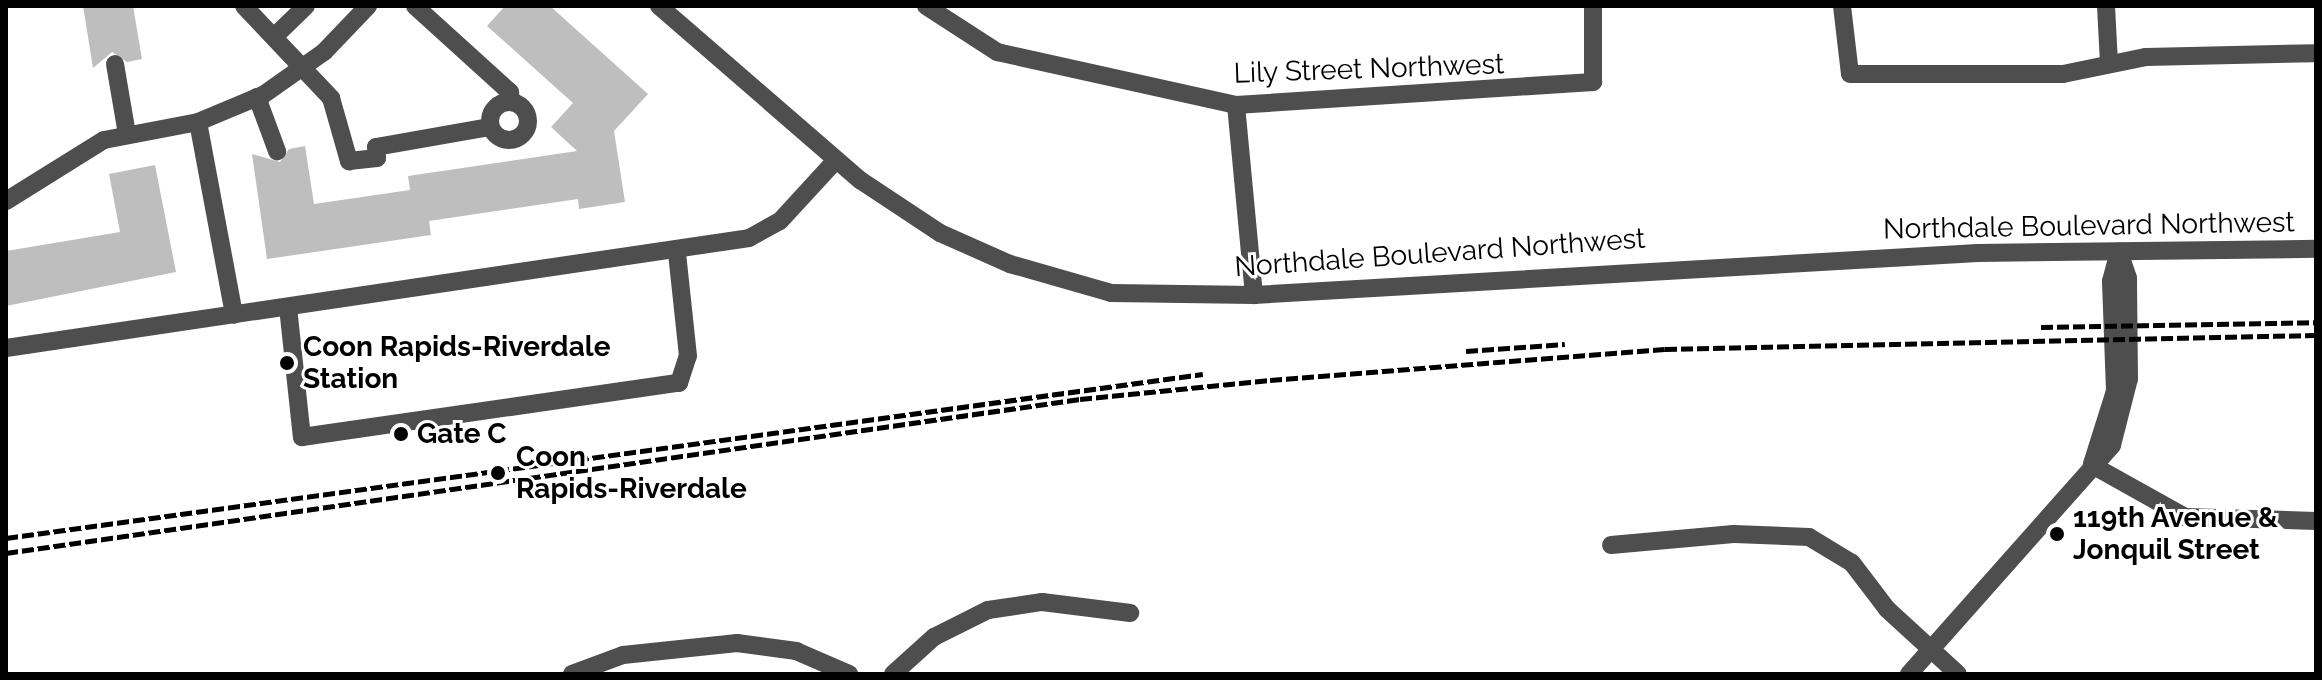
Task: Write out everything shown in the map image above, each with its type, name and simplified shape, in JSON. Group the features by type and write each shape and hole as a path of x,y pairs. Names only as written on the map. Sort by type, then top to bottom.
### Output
{"street":[{"path":"244,6 331,98 349,161 377,158 376,147 490,127"},
{"path":"275,36 306,6"},
{"path":"6,201 76,155 127,134 198,122 257,97 304,66 368,6"},
{"path":"415,6 510,92 511,102 528,118 522,136 504,140 490,127"},
{"name":"Northdale Boulevard Northwest","path":"659,6 836,160 940,233 1010,264 1111,293 1254,295 1644,267 2316,249"},
{"name":"Lily Street Northwest","path":"926,6 997,52 1236,105 1593,82 1593,6"},
{"path":"1842,6 1850,74 2063,74 2109,64 2316,53"},
{"path":"2106,6 2109,64"},
{"path":"115,64 127,134"},
{"path":"257,97 277,151"},
{"path":"490,127 494,109 511,102"},
{"path":"1236,105 1254,295"},
{"path":"198,122 234,315"},
{"path":"6,348 677,253 749,238 780,221 836,160"},
{"path":"1909,674 2092,465 2115,391 2111,281 2119,252"},
{"path":"288,307 302,437 679,383 686,337 677,253"},
{"path":"2092,465 2185,517 2316,521"},
{"path":"1611,545 1734,534 1809,537 1852,563 1930,650 1958,674"},
{"path":"893,674 934,637 988,610 1056,602 1130,613"},
{"path":"572,674 623,655 737,643 796,651 849,674"}],"building":[{"path":"83,6 133,6 142,59 127,62 112,52 93,68"},
{"path":"505,6 550,6 648,94 614,131 625,202 579,209 578,199 429,221 431,235 267,259 252,154 280,162 289,149 305,146 314,204 410,190 408,176 577,151 551,127 573,103 487,26"},
{"path":"155,165 176,272 6,306 6,251 120,232 109,174"}],"railway":[{"path":"2041,327 2316,322"},
{"path":"6,553 1080,399 1270,380 1665,349 2316,335"},
{"path":"1466,351 1565,344"},
{"path":"6,538 1203,374"}],"place":[{"name":"Coon Rapids-Riverdale Station","path":"287,363"},
{"name":"Gate C","path":"401,434"},
{"name":"Coon Rapids-Riverdale","path":"498,473"},
{"name":"119th Avenue & Jonquil Street","path":"2057,534"}]}
